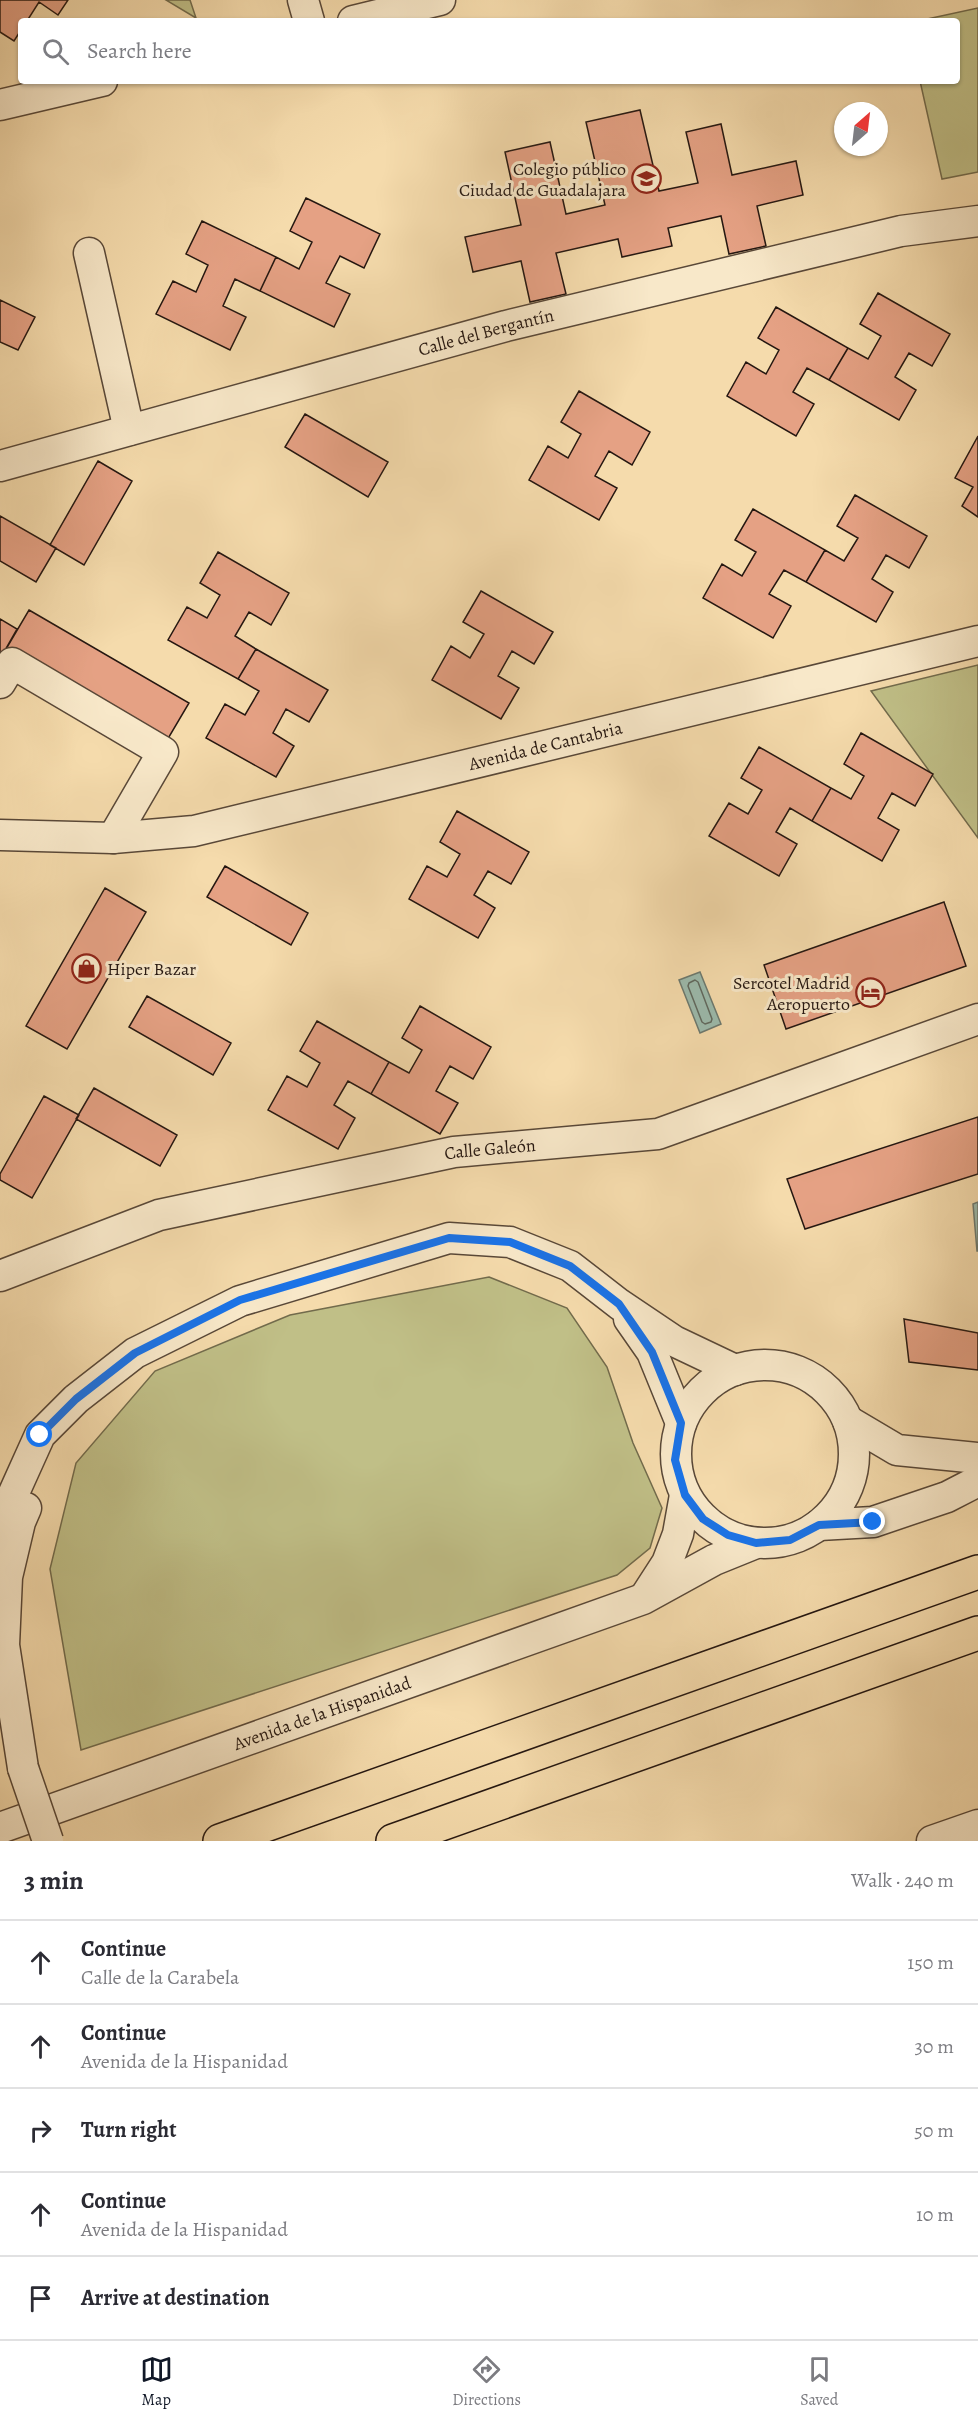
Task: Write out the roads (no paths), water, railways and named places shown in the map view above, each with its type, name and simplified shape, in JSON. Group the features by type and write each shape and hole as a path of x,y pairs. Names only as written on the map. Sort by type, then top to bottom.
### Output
{"highway":[{"path":"220,1841 978,1572"},
{"path":"393,1841 978,1633"}],"street":[{"path":"303,0 308,18"},
{"path":"365,18 440,0"},
{"path":"0,105 89,84"},
{"name":"Calle del Bergantín","path":"0,466 506,326 901,231 978,221"},
{"path":"89,253 129,430"},
{"name":"Avenida de Cantabria","path":"0,836 112,838 194,831 978,641"},
{"path":"0,683 12,663 163,752 112,838"},
{"name":"Calle Galeón","path":"0,1275 159,1215 454,1152 658,1134 978,1019"},
{"path":"0,1494 40,1435 76,1399 135,1353 240,1300 449,1238 510,1242 570,1266 619,1304 674,1341 735,1370"},
{"path":"619,1304 652,1352 681,1423"},
{"path":"769,1365 802,1372 830,1393 848,1421 854,1449 851,1478 839,1504 819,1525 790,1540 756,1543 728,1535 703,1519 685,1495 675,1460 681,1423 693,1400 712,1382 735,1370 769,1365"},
{"path":"22,1768 4,1645 7,1577 20,1522 53,1444 76,1399"},
{"path":"848,1421 897,1450 978,1458"},
{"path":"0,1531 3,1517 40,1435"},
{"path":"819,1525 873,1522 947,1497 978,1481"},
{"path":"643,1599 667,1563 678,1534 685,1495"},
{"name":"Avenida de la Hispanidad","path":"0,1828 643,1599 714,1560 756,1543"},
{"path":"1,1724 22,1768 48,1841"}],"water":[{"path":"700,972 721,1024 700,1033 679,980"},
{"path":"978,1202 978,1251 977,1251 973,1204"}],"place":[{"name":"Colegio público Ciudad de Guadalajara","path":"647,179"},
{"name":"Hiper Bazar","path":"86,969"},
{"name":"Sercotel Madrid Aeropuerto","path":"871,993"}]}
